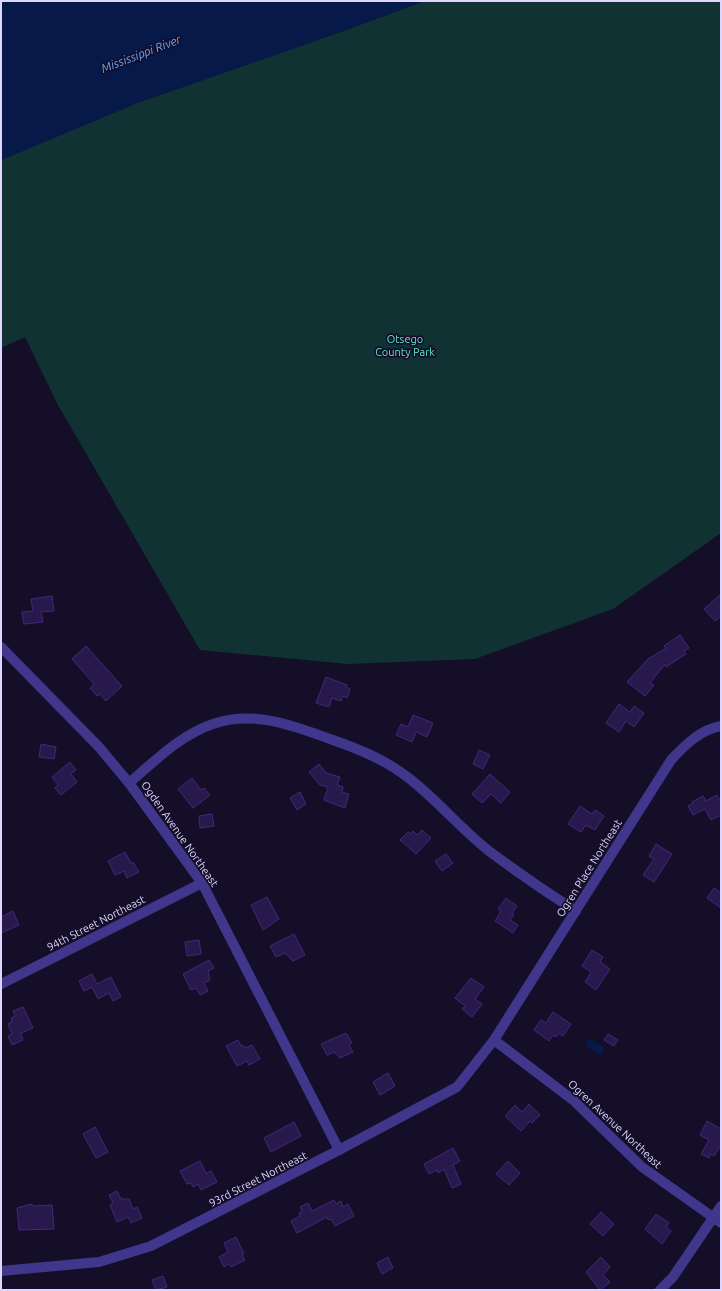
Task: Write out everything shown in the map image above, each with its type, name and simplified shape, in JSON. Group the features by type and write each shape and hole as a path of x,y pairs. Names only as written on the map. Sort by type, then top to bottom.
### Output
{"street":[{"name":"Ogden Avenue Northeast","path":"1,647 94,742 129,783 202,883 339,1150"},
{"path":"129,783 182,738 195,731 230,719 250,718 284,722 369,753 411,779 487,850 576,911"},
{"name":"Ogren Place Northeast","path":"494,1040 671,760 693,739 705,732 721,726"},
{"name":"94th Street Northeast","path":"1,984 202,883"},
{"name":"93rd Street Northeast","path":"1,1271 99,1262 144,1249 457,1088 494,1040"},
{"name":"Ogren Avenue Northeast","path":"494,1040 573,1100 647,1171 717,1221"},
{"path":"660,1290 673,1277 717,1221 721,1206"}],"green space":[{"name":"Otsego County Park","path":"424,1 721,1 721,533 613,609 475,659 348,664 200,650 58,405 25,337 1,348 1,160 137,103 346,30"}],"water":[{"name":"Mississippi River","path":"1,1 424,1 346,30 137,103 1,160"},
{"path":"589,1038 605,1048 601,1055 585,1045"}],"building":[{"path":"721,594 721,616 715,621 704,609"},
{"path":"52,596 54,611 41,612 43,622 24,624 22,612 33,611 31,599"},
{"path":"680,635 689,648 684,651 686,654 666,667 665,664 650,683 654,685 645,696 627,682 648,659 666,648 664,646"},
{"path":"86,646 122,686 106,701 100,694 97,696 90,688 94,684 72,659"},
{"path":"326,677 347,685 346,687 350,689 347,698 343,696 341,701 332,698 329,707 316,703"},
{"path":"619,704 630,712 634,706 644,713 634,727 626,721 619,732 606,723"},
{"path":"413,715 433,723 427,737 416,732 412,742 396,735 401,724 408,727"},
{"path":"41,744 56,747 54,759 39,757"},
{"path":"479,750 490,755 483,769 473,764"},
{"path":"70,762 76,770 71,774 77,782 61,795 55,788 58,785 52,777"},
{"path":"319,764 326,773 340,777 337,785 343,787 342,792 349,794 345,808 324,800 328,787 320,785 309,772"},
{"path":"490,774 510,792 501,803 491,794 482,803 472,794"},
{"path":"192,778 201,790 204,788 210,795 193,808 178,789"},
{"path":"300,792 306,804 297,810 290,798"},
{"path":"717,795 721,803 721,815 711,820 705,809 693,815 688,806 693,803 692,802 703,796 706,801"},
{"path":"580,806 592,814 595,810 604,816 595,830 586,825 581,832 568,824"},
{"path":"212,814 214,826 200,828 199,816"},
{"path":"422,830 431,838 416,854 400,840 408,832 411,834 413,831 417,835"},
{"path":"656,844 672,854 654,882 643,875 654,859 649,856"},
{"path":"125,852 131,863 133,862 139,872 127,878 124,871 115,875 108,861"},
{"path":"446,854 453,863 442,871 435,861"},
{"path":"714,888 721,893 721,908 707,898"},
{"path":"267,897 279,919 263,930 251,905"},
{"path":"506,898 517,906 512,913 514,915 510,920 518,925 513,933 495,921 501,911 498,909"},
{"path":"13,911 19,925 1,933 1,917"},
{"path":"294,934 305,955 293,961 285,953 276,957 270,946"},
{"path":"199,940 201,954 187,956 185,942"},
{"path":"592,950 603,957 600,962 610,969 596,990 585,982 591,972 582,966"},
{"path":"209,960 214,968 208,971 210,980 204,983 208,991 200,995 196,988 191,990 183,974"},
{"path":"92,974 97,984 111,977 121,997 113,1001 109,993 98,999 92,987 84,991 79,981"},
{"path":"471,978 484,987 475,999 482,1004 472,1017 462,1009 465,1006 455,998"},
{"path":"23,1007 33,1028 21,1033 23,1040 12,1045 8,1036 12,1034 8,1024 12,1022 11,1018 15,1016 13,1011"},
{"path":"553,1012 571,1024 563,1036 559,1033 556,1037 553,1035 549,1041 534,1030 541,1020 546,1023"},
{"path":"346,1033 352,1043 349,1045 353,1052 340,1058 334,1052 327,1055 321,1044"},
{"path":"608,1034 618,1040 614,1046 604,1040"},
{"path":"238,1040 241,1046 243,1045 245,1048 252,1045 260,1059 249,1065 247,1061 237,1066 226,1046"},
{"path":"388,1073 395,1086 380,1095 373,1082"},
{"path":"529,1104 540,1115 532,1123 530,1121 521,1131 505,1116 515,1105 522,1112"},
{"path":"707,1121 721,1129 721,1145 714,1156 711,1154 709,1158 701,1154 709,1140 700,1135"},
{"path":"294,1122 301,1136 271,1152 264,1138"},
{"path":"95,1127 108,1152 96,1158 83,1134"},
{"path":"453,1148 460,1161 453,1165 461,1184 452,1188 444,1169 438,1173 437,1170 429,1174 424,1164"},
{"path":"200,1161 206,1173 211,1171 217,1182 201,1190 198,1184 193,1187 191,1183 187,1184 180,1171"},
{"path":"508,1161 520,1173 509,1185 496,1174"},
{"path":"117,1191 121,1199 129,1199 133,1209 137,1207 142,1218 131,1223 128,1217 117,1222 110,1205 113,1203 109,1195"},
{"path":"334,1200 336,1204 341,1201 343,1207 348,1204 354,1216 335,1226 331,1219 328,1220 327,1217 297,1233 291,1221 300,1216 299,1213 302,1211 300,1207 308,1203 312,1211"},
{"path":"32,1204 33,1206 52,1205 54,1229 19,1230 17,1208"},
{"path":"601,1212 614,1224 603,1236 590,1224"},
{"path":"656,1214 669,1223 666,1227 671,1231 662,1244 645,1229"},
{"path":"236,1237 244,1254 242,1255 245,1260 231,1267 229,1264 224,1267 219,1257 228,1252 224,1243"},
{"path":"388,1257 393,1268 382,1274 377,1263"},
{"path":"601,1257 610,1267 603,1275 610,1282 600,1290 586,1272"},
{"path":"163,1276 167,1287 156,1290 152,1280"}]}
